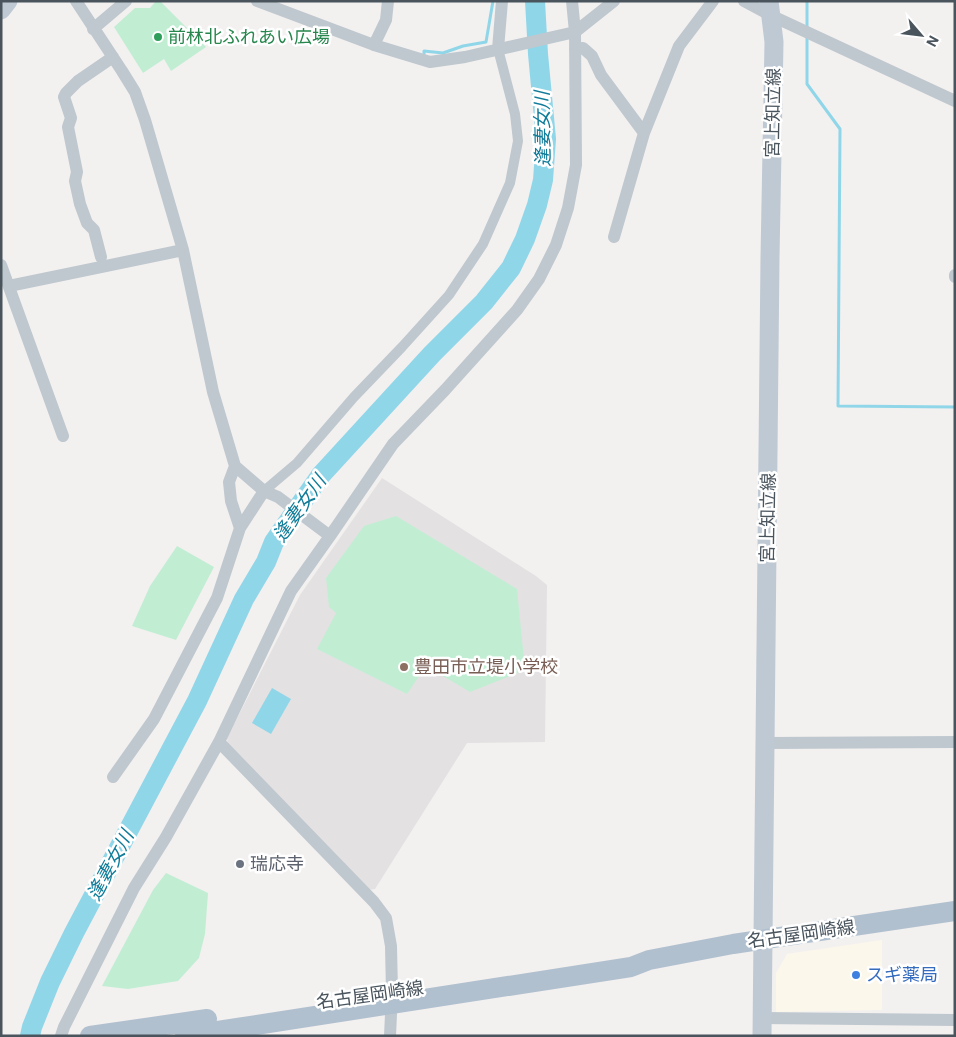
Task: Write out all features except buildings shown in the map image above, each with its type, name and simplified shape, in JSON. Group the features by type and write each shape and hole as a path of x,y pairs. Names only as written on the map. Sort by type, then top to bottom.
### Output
{"main road":[{"path":"1,10 8,1"},
{"name":"宮上知立線","path":"762,1027 774,52 770,8"},
{"name":"名古屋岡崎線","path":"90,1036 631,967 649,960 762,940 955,911"},
{"name":"名古屋岡崎線","path":"185,1036 391,998"}],"street":[{"path":"76,1 135,92 146,120 183,250 214,392 235,466 264,491 278,497 326,533"},
{"path":"94,29 126,1"},
{"path":"257,1 374,45 430,62 465,57 571,32 614,1"},
{"path":"374,45 386,20 388,1"},
{"path":"113,777 154,719 217,598 240,528 264,491 298,463 354,397 449,295 483,244 510,184 518,141 515,114 501,49 502,1"},
{"path":"61,1036 134,888 166,837 219,742 291,591 326,533 392,444 445,390 516,310 539,279 556,245 575,180 577,116 575,50 571,32 572,1"},
{"path":"614,237 644,133 679,46 713,1"},
{"path":"744,1 770,8 955,101"},
{"path":"575,50 583,48 592,56 601,75 644,133"},
{"path":"101,257 94,230 87,223 80,204 75,181 77,172 68,127 71,118 64,97 78,81 113,57"},
{"path":"9,286 183,250"},
{"path":"1,265 63,436"},
{"path":"235,466 229,482 231,501 240,528"},
{"path":"219,742 374,902 386,918 391,946 390,1036"},
{"path":"766,743 955,742"},
{"path":"762,1027 955,1020"}],"shaded area":[{"name":"豊田市立堤小学校","path":"382,478 536,576 547,585 545,742 467,743 375,889 368,890 228,747 227,738 300,595"},
{"path":"882,940 882,1010 776,1012 776,973 787,954"}],"green space":[{"name":"前林北ふれあい広場","path":"156,1 160,1 206,47 171,71 164,59 143,73 114,27 135,8 150,8"},
{"path":"396,516 517,589 525,670 470,692 426,666 407,694 317,649 336,613 329,607 326,578 364,526"},
{"path":"177,546 214,567 176,640 132,626 150,586"},
{"path":"166,873 208,893 205,934 199,958 178,981 128,989 102,986 153,890"}],"water":[{"path":"272,688 291,699 271,734 252,723"}],"waterway":[{"path":"424,57 424,51 443,53 463,46 486,42 493,1"},
{"name":"逢妻女川","path":"30,1036 50,982 74,933 197,701 244,599 266,562 274,542 321,475 432,354 484,302 511,268 525,239 537,205 543,180 546,139 535,1"},
{"path":"807,1 807,27"},
{"path":"807,36 807,84 840,129 838,406 955,407"}],"place":[{"name":"前林北ふれあい広場","path":"158,37"},
{"name":"豊田市立堤小学校","path":"404,667"},
{"name":"瑞応寺","path":"240,864"},
{"name":"スギ薬局","path":"856,975"}]}
